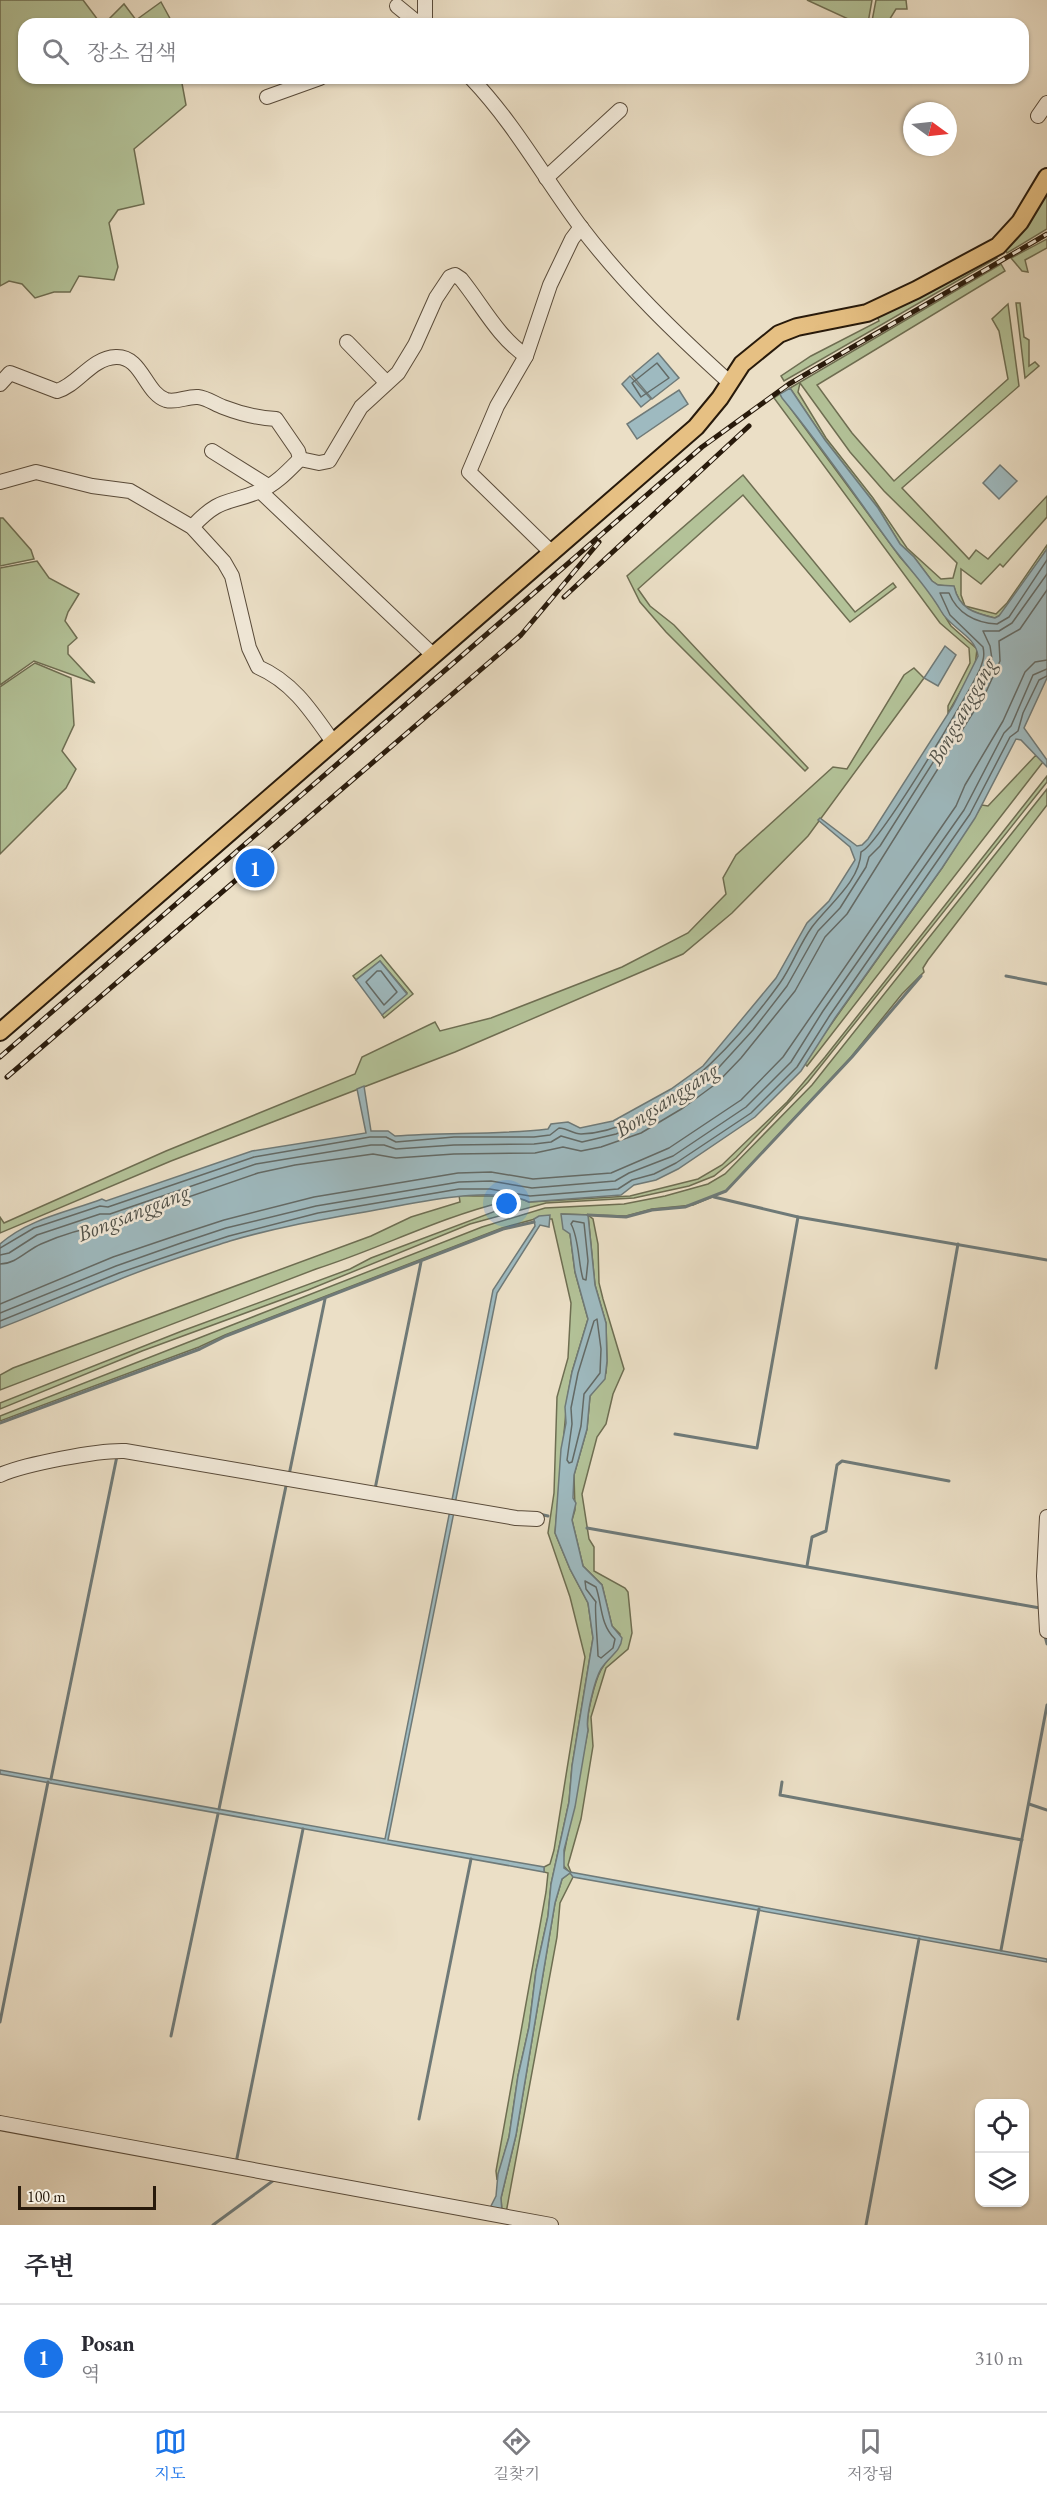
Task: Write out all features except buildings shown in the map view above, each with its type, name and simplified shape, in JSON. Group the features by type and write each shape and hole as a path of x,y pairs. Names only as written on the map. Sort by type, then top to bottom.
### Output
{"main road":[{"path":"0,1032 696,427 720,398 742,364 761,348 779,334 797,327 867,313 916,290 998,246 1020,222 1047,177"}],"street":[{"path":"425,0 425,18"},
{"path":"397,6 412,18"},
{"path":"267,97 303,84"},
{"path":"477,84 498,106 581,227 625,280 729,382"},
{"path":"1038,116 1047,103"},
{"path":"546,178 620,110"},
{"path":"552,553 469,472 497,406 526,356 550,285 572,239 581,227"},
{"path":"300,459 320,463 329,461 361,407 398,373 406,361 436,298 450,277 455,275 506,340 526,356"},
{"path":"347,342 386,382"},
{"path":"0,384 10,373 57,391 64,389 97,364 115,357 125,359 135,365 156,393 166,400 177,401 200,397 249,416 276,419 298,451 300,459"},
{"path":"212,451 264,488 433,655"},
{"path":"192,526 219,503 264,488 300,459"},
{"path":"0,482 36,472 102,488 130,491 192,526 224,562 232,576 249,648 258,667 277,675 290,686 333,742"},
{"path":"0,1475 28,1466 125,1451 505,1516 537,1519"},
{"path":"1047,1517 1044,1551 1047,1631"},
{"path":"0,2123 551,2225"}],"green space":[{"path":"0,0 83,0 96,18 18,18 18,84 182,84 186,105 134,149 144,204 118,210 109,223 118,267 114,280 79,276 70,292 54,292 35,298 22,284 9,281 0,286"},
{"path":"807,0 872,0 869,18 846,18"},
{"path":"876,0 906,0 907,9 896,9 890,18 873,18"},
{"path":"161,2 170,18 139,18"},
{"path":"124,4 134,18 110,18"},
{"path":"1047,190 1047,229 1007,253 1004,248"},
{"path":"1047,239 1047,248 1025,260 1028,272 1022,271 1011,258"},
{"path":"994,254 997,258 784,381 781,376 811,356 879,321 877,316"},
{"path":"1001,264 1005,271 817,385 852,433 894,481 1008,379 999,331 992,319 1008,304 1019,386 902,488 969,559 976,550 988,559 1047,496 1047,517 1003,567 1000,564 981,584 961,569 961,595 965,606 996,614 1007,603 1047,545 1047,549 1004,613 995,618 974,612 964,606 960,601 954,587 938,585 932,581 914,557 900,544 878,508 825,440 790,388","holes":["800,383 850,452 884,491 957,563 953,578 941,579 907,548 873,498 826,438 798,392"]},
{"path":"1016,303 1020,303 1024,337 1029,340 1029,366 1035,362 1039,366 1025,378"},
{"path":"780,394 900,557 928,589 951,626 977,649 975,666 948,713 948,706 970,663 969,648 940,623 774,398"},
{"path":"743,475 855,612 893,583 896,587 850,622 743,495 638,589 650,606 674,625 808,768 805,771 666,632 640,602 627,576"},
{"path":"0,518 3,518 31,550 34,559 0,566"},
{"path":"37,561 49,578 79,594 65,621 77,638 68,646 68,654 95,683 34,661 0,685 0,568"},
{"path":"35,663 71,678 74,725 62,751 76,769 66,788 0,854 0,687"},
{"path":"914,668 924,678 808,836 732,913 683,954 455,1052 171,1161 0,1233 0,1217 4,1223 166,1151 355,1074 362,1057 435,1022 440,1031 491,1018 622,967 688,933 726,894 723,878 736,855 833,767 847,769 904,675"},
{"path":"1036,755 1043,762 807,1066 805,1064 815,1047 942,868 982,805 988,806"},
{"path":"1047,776 1047,782 808,1082 736,1158 714,1176 689,1186 634,1198 546,1203 470,1224 308,1290 142,1351 0,1409 0,1403 182,1331 350,1269 371,1258 504,1208 506,1204 503,1202 432,1225 0,1390 0,1375 13,1368 371,1236 411,1217 460,1202 459,1195 504,1196 529,1202 630,1196 698,1179 722,1165 787,1102 825,1057"},
{"path":"1047,789 1047,805 928,960 923,968 924,972 902,994 851,1057 726,1191 693,1205 652,1209 626,1216 562,1214 570,1234 575,1272 588,1319 572,1372 567,1400 555,1533 588,1603 593,1638 572,1766 569,1802 551,1884 548,1916 536,1971 529,2027 518,2076 509,2137 497,2180 496,2171 546,1892 548,1873 544,1872 544,1867 550,1864 554,1850 585,1657 570,1597 548,1533 554,1493 557,1397 568,1358 571,1303 552,1219 535,1219 502,1228 199,1347 0,1421 0,1416 482,1227 545,1208 624,1204 665,1196 708,1184 725,1174 812,1085"},
{"path":"381,955 413,994 384,1018 382,1015 407,993 380,961 356,980 353,976"},
{"path":"588,1215 593,1219 598,1244 599,1283 624,1369 613,1394 606,1424 597,1437 582,1494 589,1539 594,1547 594,1571 625,1588 628,1592 632,1633 628,1649 606,1668 591,1717 593,1746 581,1819 568,1865 573,1877 560,1903 557,1937 506,2213 502,2212 501,2198 516,2135 555,1903 562,1879 570,1873 562,1864 588,1730 589,1709 599,1675 615,1651 620,1634 612,1626 602,1585 583,1566 572,1520 575,1510 574,1475 587,1429 590,1396 606,1373 607,1361 606,1323 595,1285"}],"water":[{"path":"658,353 679,378 652,399 632,375"},
{"path":"630,376 651,399 641,407 622,384"},
{"name":"Bongsanggang","path":"790,388 825,440 878,508 900,544 914,557 932,581 938,585 954,586 956,594 968,609 995,618 999,616 1047,549 1047,678 1024,728 1047,760 1047,767 1021,740 1016,739 975,818 835,1018 801,1071 755,1117 678,1169 656,1180 634,1185 621,1195 529,1202 501,1195 449,1197 295,1225 230,1241 160,1264 0,1328 0,1244 11,1235 49,1217 102,1199 106,1201 252,1151 366,1133 357,1089 364,1086 371,1131 388,1131 395,1136 529,1131 548,1129 551,1124 568,1122 580,1128 613,1121 671,1089 703,1066 776,978 807,923 829,901 855,860 850,847 818,820 820,818 857,846 862,845 868,839 953,706 978,656 973,643 945,617 782,398 780,394"},
{"path":"679,390 688,404 637,439 627,424"},
{"path":"1000,465 1017,481 999,499 983,483"},
{"path":"945,646 956,655 938,686 924,678"},
{"path":"380,961 407,994 382,1015 356,980"},
{"path":"561,1214 588,1215 595,1285 606,1323 605,1379 590,1396 587,1429 574,1475 573,1498 576,1503 572,1520 583,1566 602,1585 612,1626 622,1638 617,1651 601,1669 591,1699 575,1807 564,1850 564,1868 570,1872 1047,1959 1047,1962 573,1877 570,1873 562,1879 555,1903 516,2135 501,2198 502,2212 489,2210 496,2196 498,2174 509,2137 518,2076 529,2027 536,1971 548,1916 551,1884 569,1802 572,1766 593,1638 588,1603 555,1533 561,1449 566,1423 565,1407 572,1372 588,1319 575,1272 570,1234 563,1229"},
{"path":"550,1215 549,1227 540,1225 497,1293 455,1504 451,1505 493,1290 535,1226 534,1219"},
{"path":"450,1510 454,1512 388,1840 544,1867 544,1872 0,1774 0,1770 385,1839"}],"waterway":[{"path":"588,1215 626,1217 652,1210 685,1207 726,1191 852,1057 921,976"},
{"path":"1006,976 1047,984"},
{"path":"714,1197 798,1217 1047,1260"},
{"path":"675,1434 757,1448 798,1217"},
{"path":"0,1423 200,1349 226,1336 503,1229 534,1222"},
{"path":"936,1368 958,1244"},
{"path":"375,1489 421,1262"},
{"path":"289,1475 325,1299"},
{"path":"51,1779 117,1456"},
{"path":"807,1566 812,1537 826,1531 837,1465 842,1461 949,1481"},
{"path":"219,1809 286,1486"},
{"path":"539,1514 548,1516"},
{"path":"587,1528 1040,1608"},
{"path":"1045,1636 1047,1644"},
{"path":"1001,1950 1047,1705"},
{"path":"0,2022 48,1782"},
{"path":"782,1782 780,1795 1022,1840"},
{"path":"1029,1804 1047,1810"},
{"path":"171,2036 218,1814"},
{"path":"236,2163 303,1829"},
{"path":"419,2119 471,1859"},
{"path":"738,2019 759,1909"},
{"path":"866,2225 919,1939"},
{"path":"213,2225 274,2180"}],"railway":[{"path":"0,1057 702,447 789,384 1047,234"},
{"path":"564,597 749,426"},
{"path":"7,1077 521,635 599,542"}],"place":[{"name":"Posan","path":"255,868"}]}
